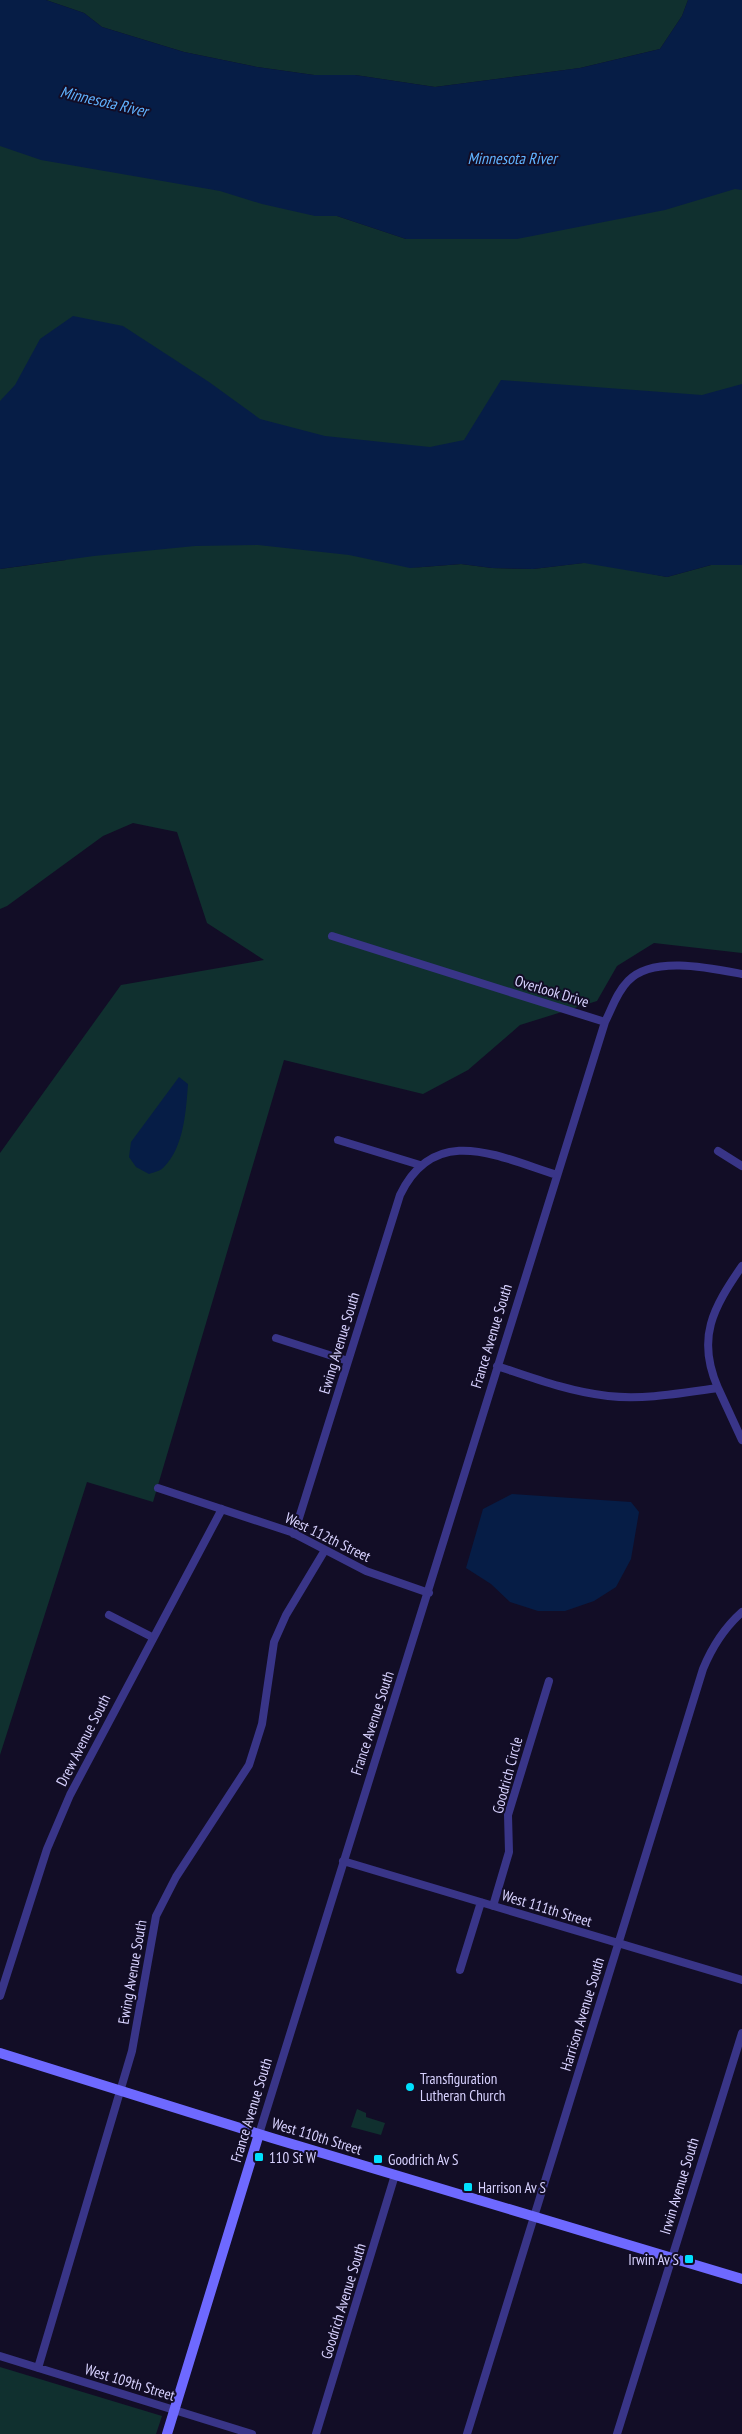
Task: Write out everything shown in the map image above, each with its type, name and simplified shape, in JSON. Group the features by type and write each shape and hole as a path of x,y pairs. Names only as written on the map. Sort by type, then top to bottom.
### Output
{"street":[{"name":"Overlook Drive","path":"332,936 606,1022 618,994 628,981 642,970 692,966 742,974"},
{"name":"France Avenue South","path":"166,2434 606,1022"},
{"path":"338,1140 420,1165 450,1151 466,1149 484,1152 557,1175"},
{"path":"718,1151 742,1166"},
{"name":"Ewing Avenue South","path":"294,1534 400,1195 408,1179 420,1165"},
{"path":"742,1266 722,1294 713,1312 708,1331 707,1350 710,1370 742,1440"},
{"path":"276,1338 348,1361"},
{"path":"498,1366 556,1385 607,1396 669,1396 718,1388"},
{"name":"West 112th Street","path":"158,1488 294,1534 366,1571 429,1593"},
{"name":"Drew Avenue South","path":"0,1996 47,1849 66,1804 152,1637 222,1509"},
{"name":"Ewing Avenue South","path":"38,2368 132,2052 156,1916 176,1876 250,1765 262,1724 274,1642 286,1615 324,1550"},
{"name":"Harrison Avenue South","path":"467,2434 703,1669 711,1650 721,1634 742,1612"},
{"path":"109,1614 152,1637"},
{"name":"Goodrich Circle","path":"493,1906 509,1852 508,1815 549,1681"},
{"name":"West 111th Street","path":"344,1861 742,1980"},
{"path":"460,1970 481,1902"},
{"name":"Irwin Avenue South","path":"617,2434 742,2033"},
{"name":"West 110th Street","path":"0,2053 259,2134 742,2279"},
{"name":"Goodrich Avenue South","path":"316,2434 395,2175"},
{"name":"West 109th Street","path":"0,2356 252,2434"}],"green space":[{"path":"46,0 688,0 682,16 660,49 580,68 435,87 355,75 314,75 257,67 184,52 102,27 84,13"},
{"path":"0,101 324,216 337,216 406,239 742,174 742,530 410,568 461,564 492,568 533,569 591,562 667,577 711,565 742,565 742,953 654,943 617,966 597,1001 520,1025 468,1070 423,1094 284,1060 153,1502 87,1482 0,1755 0,1153 121,985 264,960 207,923 177,832 133,823 103,836 7,906 0,909 0,569 66,560 0,457"},
{"path":"357,2109 366,2113 366,2117 385,2123 381,2135 351,2127"},
{"path":"0,2367 162,2416 156,2434 0,2434"}],"water":[{"name":"Minnesota River","path":"0,0 46,0 84,13 102,27 184,52 257,67 314,75 355,75 435,87 580,68 660,49 682,16 688,0 742,0 742,190 735,189 665,210 517,239 406,239 337,216 315,216 262,204 220,191 41,160 0,146"},
{"path":"73,316 123,326 209,382 260,419 325,436 430,447 464,440 501,380 702,395 742,384 742,565 711,565 667,577 584,563 533,569 492,568 461,564 410,568 349,555 258,545 195,546 94,556 0,569 0,401 15,385 40,339"},
{"path":"179,1077 188,1084 185,1117 180,1139 171,1159 164,1167 149,1174 136,1167 129,1157 131,1142"},
{"path":"512,1494 631,1502 639,1512 631,1559 616,1587 594,1601 565,1611 538,1611 510,1602 491,1584 466,1568 483,1509"}],"place":[{"name":"Transfiguration Lutheran Church","path":"410,2087"},
{"name":"110 St W","path":"259,2157"},
{"name":"Goodrich Av S","path":"378,2159"},
{"name":"Harrison Av S","path":"468,2187"},
{"name":"Irwin Av S","path":"689,2259"}]}
